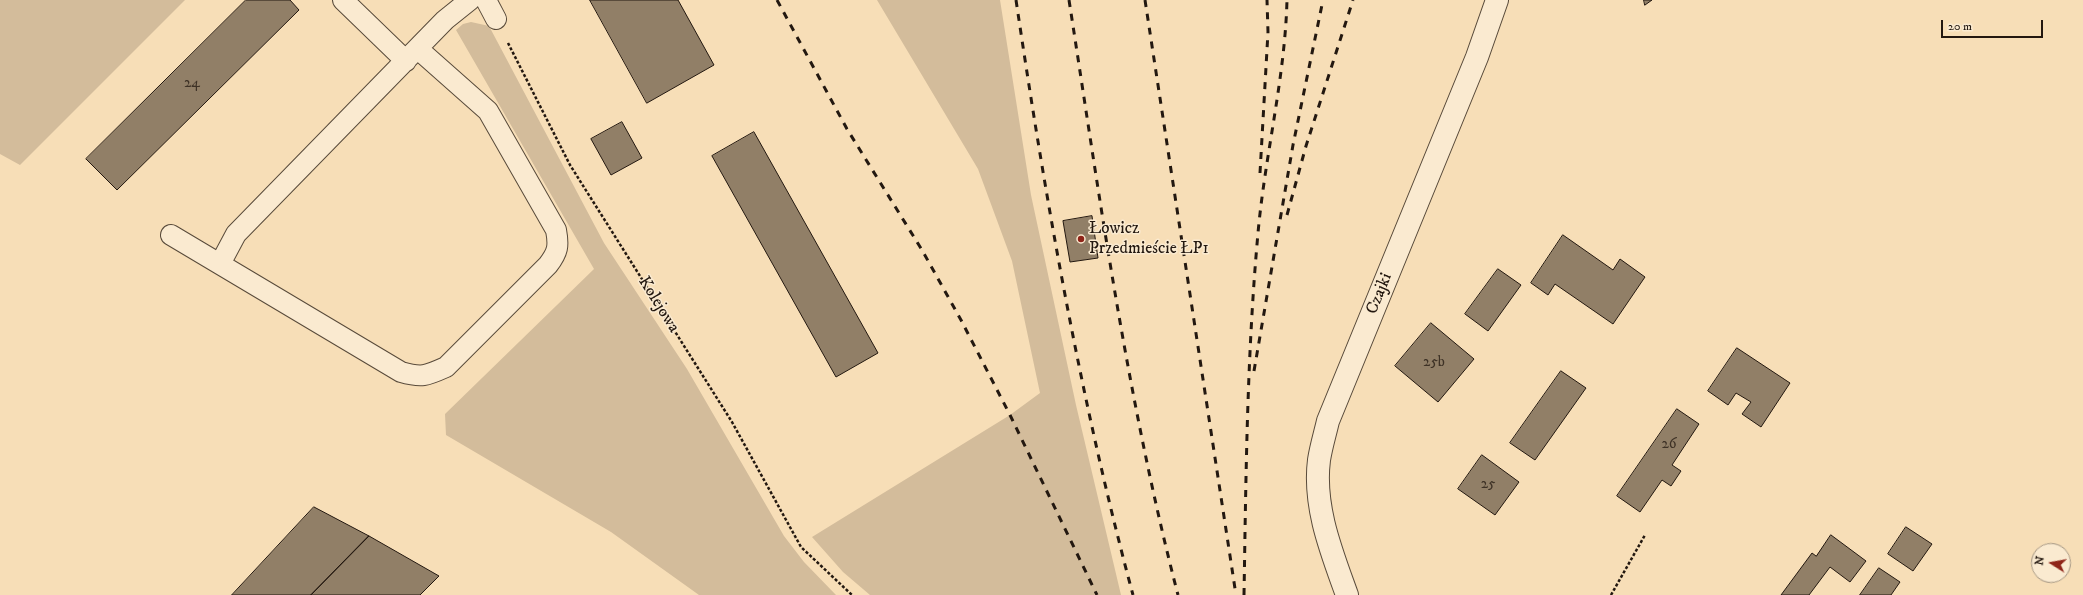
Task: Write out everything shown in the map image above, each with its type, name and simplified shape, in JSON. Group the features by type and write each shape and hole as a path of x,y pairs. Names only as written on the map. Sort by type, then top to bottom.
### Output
{"street":[{"name":"Czajki","path":"1347,595 1329,544 1320,503 1319,461 1328,422 1477,57 1497,0"}],"lane":[{"path":"171,235 401,372 417,376 431,374 446,367 548,265 555,256 559,244 556,230 488,111 412,55 343,0"},
{"path":"220,264 236,234 445,20 470,0"},
{"path":"486,0 496,19"}],"path":[{"name":"Kolejowa","path":"496,19 570,165 732,422 800,547 852,595"},
{"path":"1611,595 1645,535"}],"shaded area":[{"path":"0,0 185,0 20,165 0,154"},
{"path":"877,0 1000,0 1031,195 1076,405 1121,595 870,595 843,572 812,537 1010,415 1040,393 1012,261 978,169"},
{"path":"471,22 489,26 604,243 687,369 784,536 804,562 836,595 699,595 611,532 446,435 445,414 594,269 456,30 463,24"}],"building":[{"path":"246,0 290,0 299,10 117,190 86,159"},
{"path":"590,0 678,0 714,65 647,103"},
{"path":"1644,0 1652,0 1645,5"},
{"path":"622,122 642,158 611,175 591,139"},
{"path":"754,132 878,353 836,377 712,156"},
{"name":"Łowicz Przedmieście ŁP1","path":"1092,216 1098,258 1070,262 1063,221"},
{"path":"1563,235 1613,270 1620,259 1645,277 1613,324 1555,284 1548,295 1531,283"},
{"path":"1498,269 1521,285 1488,331 1465,314"},
{"path":"1431,323 1474,359 1438,402 1395,366"},
{"path":"1737,348 1790,383 1761,427 1742,414 1751,402 1736,393 1728,405 1708,391"},
{"path":"1561,371 1586,388 1535,460 1510,443"},
{"path":"1677,409 1699,424 1672,465 1681,471 1671,486 1662,480 1640,512 1617,496"},
{"path":"1482,455 1519,482 1495,515 1458,489"},
{"path":"314,507 369,536 311,595 232,595"},
{"path":"1906,527 1932,544 1913,571 1888,554"},
{"path":"1831,535 1866,561 1850,582 1830,567 1809,595 1781,595 1812,553 1816,556"},
{"path":"369,536 439,576 420,595 311,595"},
{"path":"1879,568 1900,582 1891,595 1860,595"}],"railway":[{"path":"777,0 847,129 922,250 961,320 1010,415 1097,595"},
{"path":"1016,0 1039,150 1066,299 1097,447 1133,595"},
{"path":"1069,0 1129,373 1160,521 1178,595"},
{"path":"1145,0 1236,595"},
{"path":"1260,173 1268,32 1267,0"},
{"path":"1244,595 1245,504 1254,278 1261,204 1283,58 1287,0"},
{"path":"1254,371 1293,145 1323,0"},
{"path":"1287,215 1306,146 1353,0"}],"place":[{"name":"Łowicz Przedmieście ŁP1","path":"1081,239"}]}
